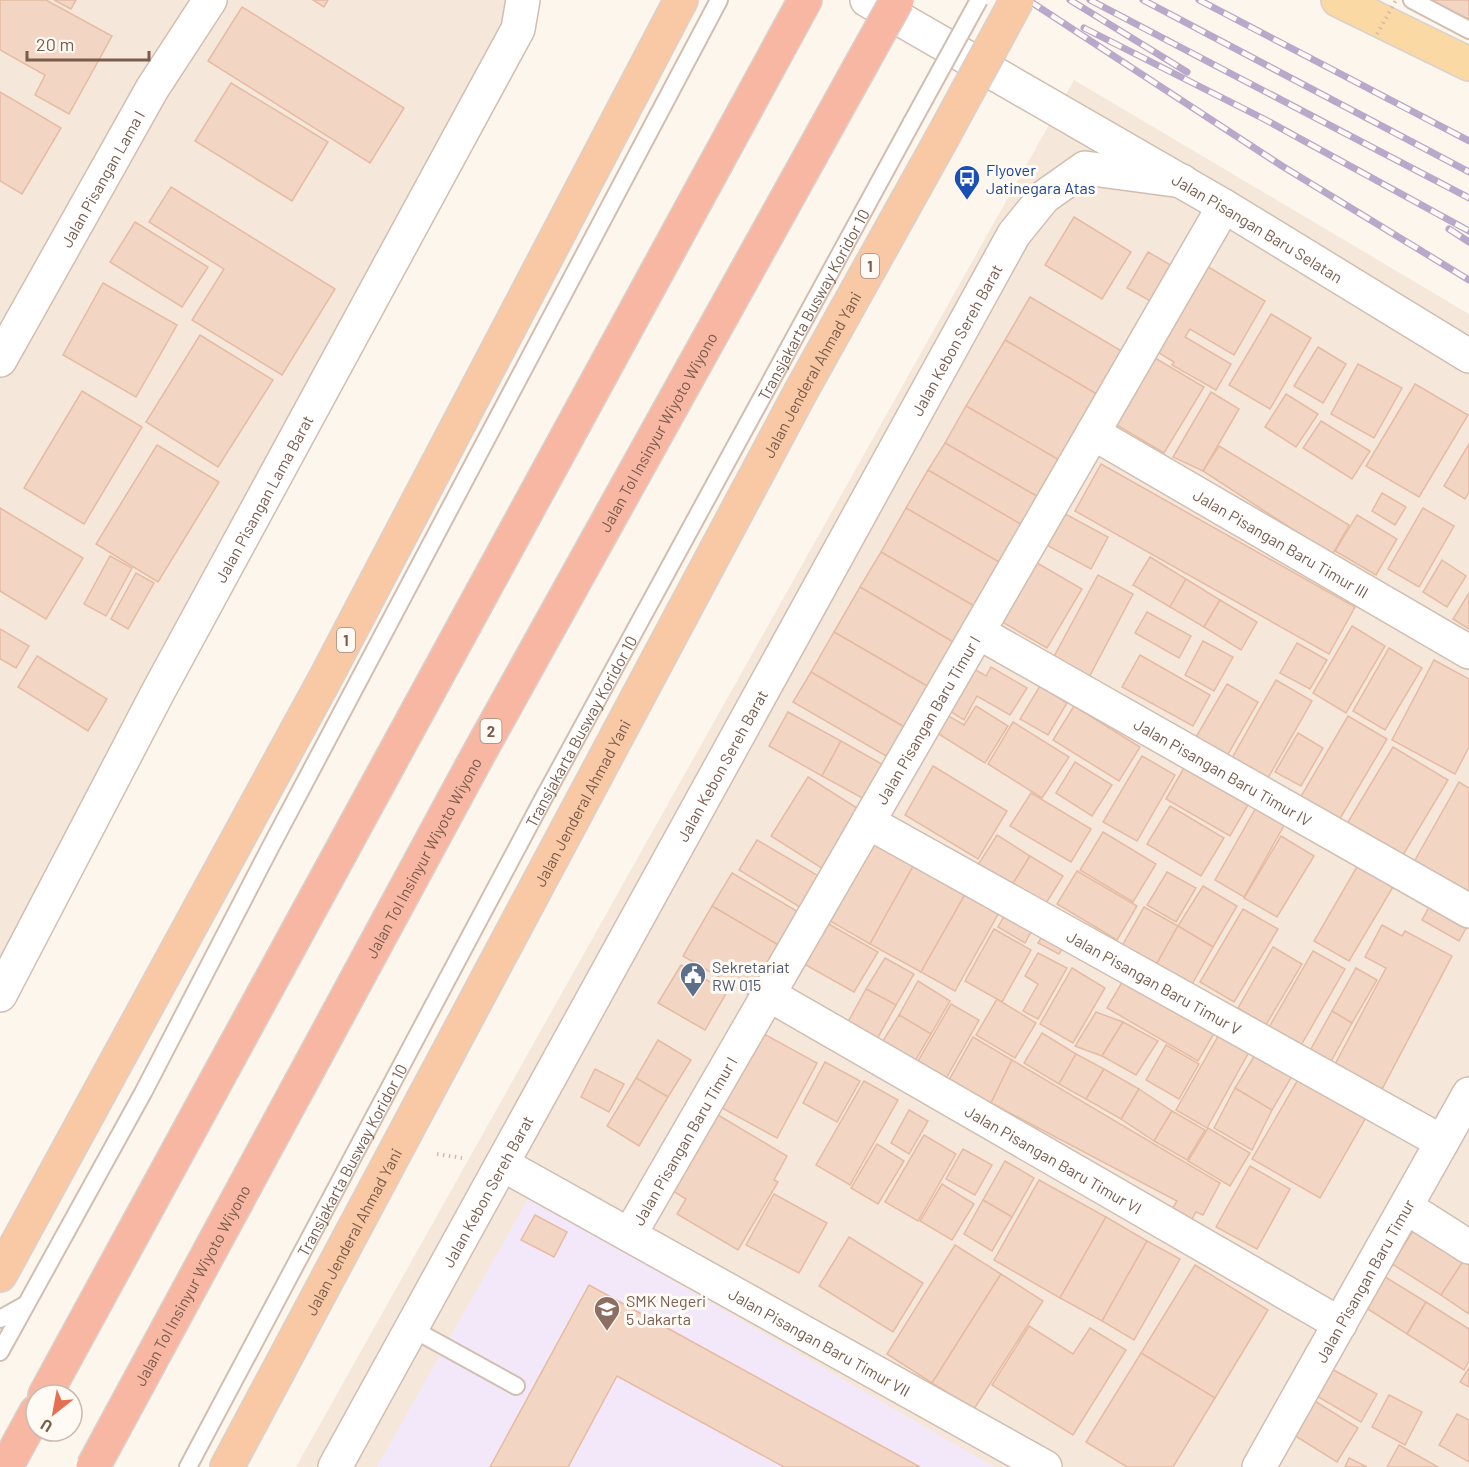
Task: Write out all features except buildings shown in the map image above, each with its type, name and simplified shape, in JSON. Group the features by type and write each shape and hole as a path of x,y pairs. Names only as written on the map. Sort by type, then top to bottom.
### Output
{"highway":[{"name":"1","path":"0,1275 325,679 681,0"},
{"path":"52,1383 805,0"},
{"name":"Jalan Tol Insinyur Wiyoto Wiyono","path":"93,1467 478,754 897,0"},
{"name":"Jalan Jenderal Ahmad Yani","path":"227,1467 800,393 1017,0"},
{"path":"6,1467 24,1434"}],"main road":[{"path":"1338,0 1469,64"}],"street":[{"name":"Jalan Pisangan Lama I","path":"0,360 152,89 210,0"},
{"name":"Jalan Pisangan Lama Barat","path":"0,995 158,692 518,29 523,0"},
{"name":"Jalan Pisangan Baru Selatan","path":"867,0 1182,181 1469,356"},
{"name":"Jalan Kebon Sereh Barat","path":"335,1467 1014,234 1044,196 1085,168 1182,181"},
{"name":"Jalan Pisangan Baru Timur I","path":"630,1234 1224,206"},
{"name":"Jalan Pisangan Baru Timur III","path":"1093,433 1469,652"},
{"name":"Jalan Pisangan Baru Timur IV","path":"978,632 1469,911"},
{"name":"Jalan Pisangan Baru Timur V","path":"868,822 1442,1142"},
{"name":"Jalan Pisangan Baru Timur VI","path":"768,994 1340,1324"},
{"name":"Jalan Pisangan Baru Timur","path":"1259,1467 1469,1094"},
{"name":"Jalan Pisangan Baru Timur VII","path":"502,1164 1045,1467"},
{"path":"1406,1208 1469,1247"}],"lane":[{"path":"0,1352 144,1091 270,848 719,0"},
{"name":"Transjakarta Busway Koridor 10","path":"188,1467 537,812 979,0"},
{"path":"1412,0 1469,30"},
{"path":"0,1319 25,1305"},
{"path":"411,1328 516,1386"}],"path":[{"path":"1377,34 1396,0"},
{"path":"397,1148 502,1164"}],"shaded area":[{"path":"0,0 521,0 0,984"},
{"path":"1074,80 1469,314 1469,1467 296,1467"},
{"name":"SMK Negeri 5 Jakarta","path":"529,1197 994,1467 377,1467"}],"railway":[{"path":"1028,0 1282,166 1469,280"},
{"path":"1070,0 1187,72"},
{"path":"1090,0 1469,198"},
{"path":"1143,0 1469,172"},
{"path":"1199,0 1469,141"},
{"path":"1084,28 1264,119 1469,231"},
{"path":"1449,229 1469,242"}],"place":[{"name":"Flyover Jatinegara Atas","path":"967,201"},
{"name":"Sekretariat RW 015","path":"693,998"},
{"name":"SMK Negeri 5 Jakarta","path":"607,1332"}]}
